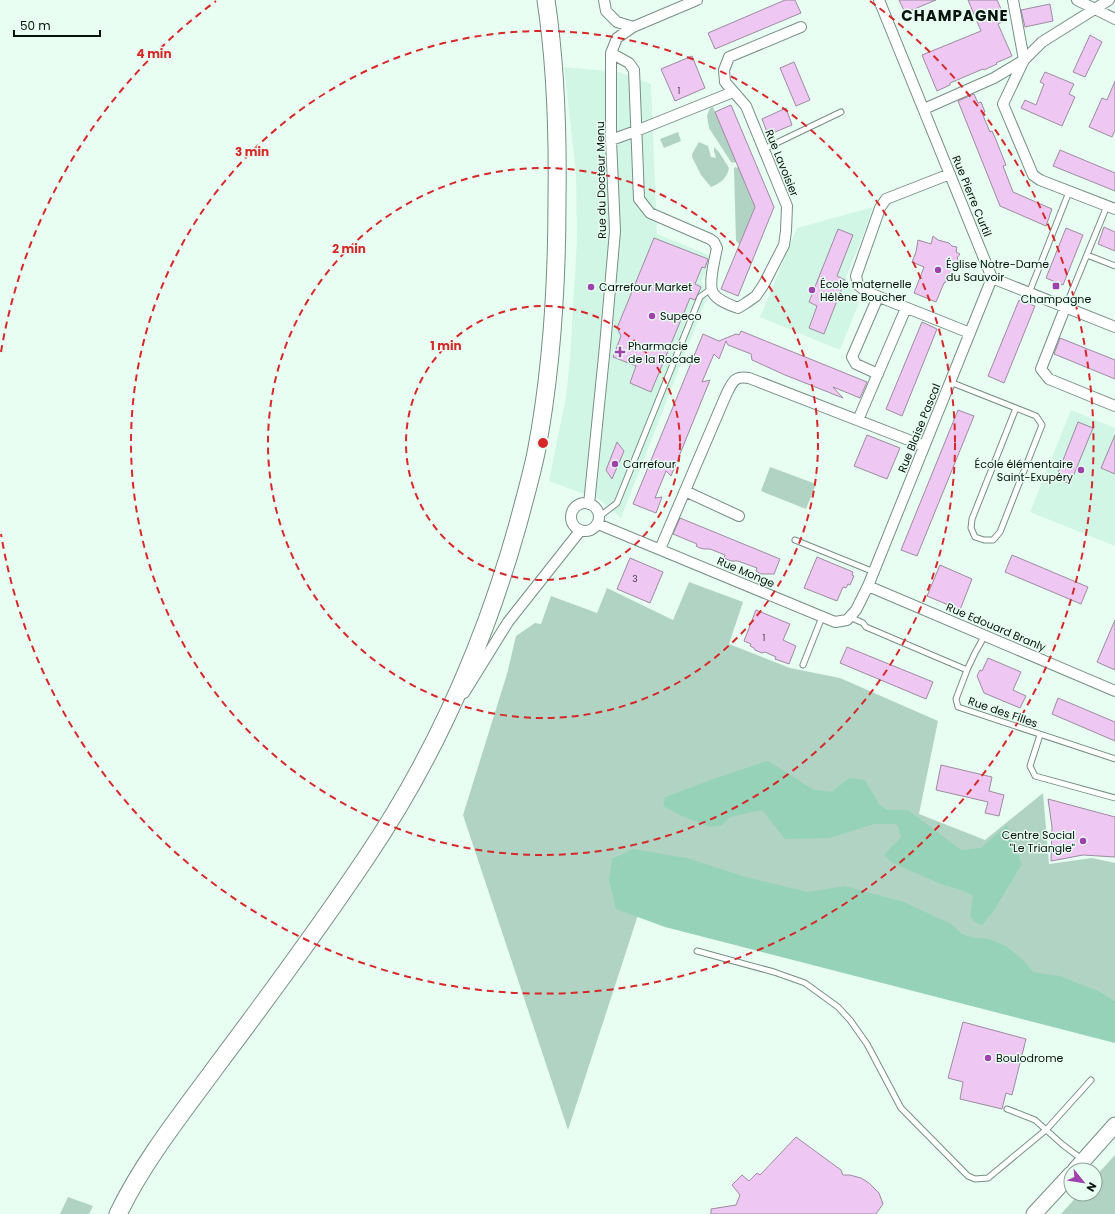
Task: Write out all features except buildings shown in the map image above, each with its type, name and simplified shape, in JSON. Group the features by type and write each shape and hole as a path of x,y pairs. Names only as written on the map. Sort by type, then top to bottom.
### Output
{"main road":[{"path":"118,1214 142,1172 166,1135 366,858 388,824 437,737 457,696 507,563 536,453 547,384 552,333 558,161 552,53 546,0"},
{"path":"1085,1162 1115,1126"},
{"path":"1087,1162 1115,1138"},
{"path":"1034,1214 1063,1183"},
{"path":"1044,1214 1063,1194"}],"street":[{"path":"604,0 606,11 617,22 633,27"},
{"name":"Rue du Docteur Menu","path":"589,504 615,231 611,140 611,53 617,38 633,27 697,0"},
{"name":"Rue Pierre Curtil","path":"879,0 992,278"},
{"path":"1013,0 1024,60 1003,104 1033,175 1040,180 1111,208"},
{"path":"1077,0 1115,19"},
{"path":"924,109 994,78 1024,60 1042,42 1109,0"},
{"name":"Rue Lavoisier","path":"712,288 713,292 726,303 738,308 756,296 764,284 784,245 786,231 787,206 746,106 725,82 724,70 729,57 801,27"},
{"path":"611,53 629,63 634,70 639,199 650,213 714,242 717,248 711,285 712,288"},
{"path":"611,140 636,132 733,92"},
{"path":"950,174 886,199 880,208 856,276 858,285 867,292 970,333"},
{"path":"992,278 1115,327"},
{"name":"Rue Blaise Pascal","path":"868,586 992,278"},
{"path":"878,297 852,358 856,364 878,374"},
{"path":"858,420 906,308"},
{"path":"1065,308 1041,368 1049,379 1115,406"},
{"path":"660,549 726,395 736,378 749,378 924,446"},
{"path":"685,491 739,516"},
{"path":"584,503 596,508 599,520 592,530 588,532 580,531 573,524 571,515 576,507 584,503"},
{"name":"Rue Monge","path":"599,520 660,549 822,617 835,622 847,620 850,617"},
{"path":"437,737 508,622 580,531"},
{"path":"850,617 856,610 868,586"},
{"name":"Rue Edouard Branly","path":"868,586 1115,691"}],"lane":[{"path":"764,149 841,112"},
{"path":"1028,293 1069,192"},
{"path":"1065,308 1087,255 1111,208"},
{"path":"1087,255 1115,266"},
{"path":"599,520 617,503 700,297 712,288"},
{"path":"950,382 1016,408 1036,416 1042,425 1000,532 993,540 984,540 975,537 971,528 972,519 1016,408"},
{"path":"795,540 874,572"},
{"path":"803,665 822,617"},
{"path":"850,617 863,623 866,627 967,670"},
{"name":"Rue des Filles","path":"985,636 967,670 956,699 958,707 1115,759"},
{"path":"1040,735 1030,766 1035,776 1115,798"},
{"path":"697,951 774,972 804,983 838,1007 868,1044 901,1108 968,1176 975,1179 988,1178 1046,1129 1091,1080"},
{"path":"1007,1109 1035,1120 1080,1159 1080,1162"}],"shaded area":[{"path":"564,67 619,72 651,84 657,234 711,256 702,282 706,300 621,518 600,500 549,481 566,397 570,359 577,240 576,173"},
{"path":"713,107 736,160 735,163 731,162 709,128 707,116 710,108"},
{"path":"678,132 681,141 664,148 660,139"},
{"path":"699,142 708,146 711,157 716,158 714,147 729,168 727,175 723,180 711,187 701,175 692,157 692,154"},
{"path":"735,167 739,168 755,207 740,245 736,241"},
{"name":"École maternelle Hélène Boucher","path":"873,207 846,277 859,303 840,350 760,317 797,228"},
{"name":"École élémentaire Saint-Exupéry","path":"1071,410 1115,428 1115,546 1030,512"},
{"path":"770,467 816,484 806,509 761,491"},
{"path":"689,582 743,602 729,644 790,668 840,678 938,721 919,814 985,840 1043,793 1049,864 1092,858 1115,863 1115,1038 639,912 568,1130 463,815 507,674 516,636 535,623 541,624 551,596 597,613 607,588 673,620"},
{"path":"768,761 814,790 832,792 849,778 865,780 879,804 887,810 908,810 961,850 981,848 1007,825 1022,864 993,912 982,925 975,922 970,917 973,896 893,863 884,855 901,837 898,826 895,824 874,824 829,838 785,839 762,810 730,817 722,825 709,827 682,816 663,806 665,797"},
{"path":"633,849 687,858 749,878 808,892 845,886 904,902 951,924 962,934 974,938 989,939 1006,946 1024,961 1033,972 1060,976 1100,992 1115,1001 1115,1043 665,927 616,909 609,880 612,859"},
{"path":"1115,1155 1115,1214 1061,1214 1072,1202 1103,1202 1103,1168"},
{"path":"68,1197 93,1206 89,1214 60,1214"}],"place":[{"name":"Église Notre-Dame du Sauvoir","path":"938,270"},
{"name":"Champagne","path":"1056,286"},
{"name":"Carrefour Market","path":"591,287"},
{"name":"École maternelle Hélène Boucher","path":"812,290"},
{"name":"Supeco","path":"652,316"},
{"name":"Pharmacie de la Rocade","path":"620,352"},
{"name":"Carrefour","path":"615,464"},
{"name":"École élémentaire Saint-Exupéry","path":"1081,470"},
{"name":"Centre Social \"Le Triangle\"","path":"1083,841"},
{"name":"Boulodrome","path":"988,1058"}],"district":[{"name":"CHAMPAGNE","path":"955,16"}]}
